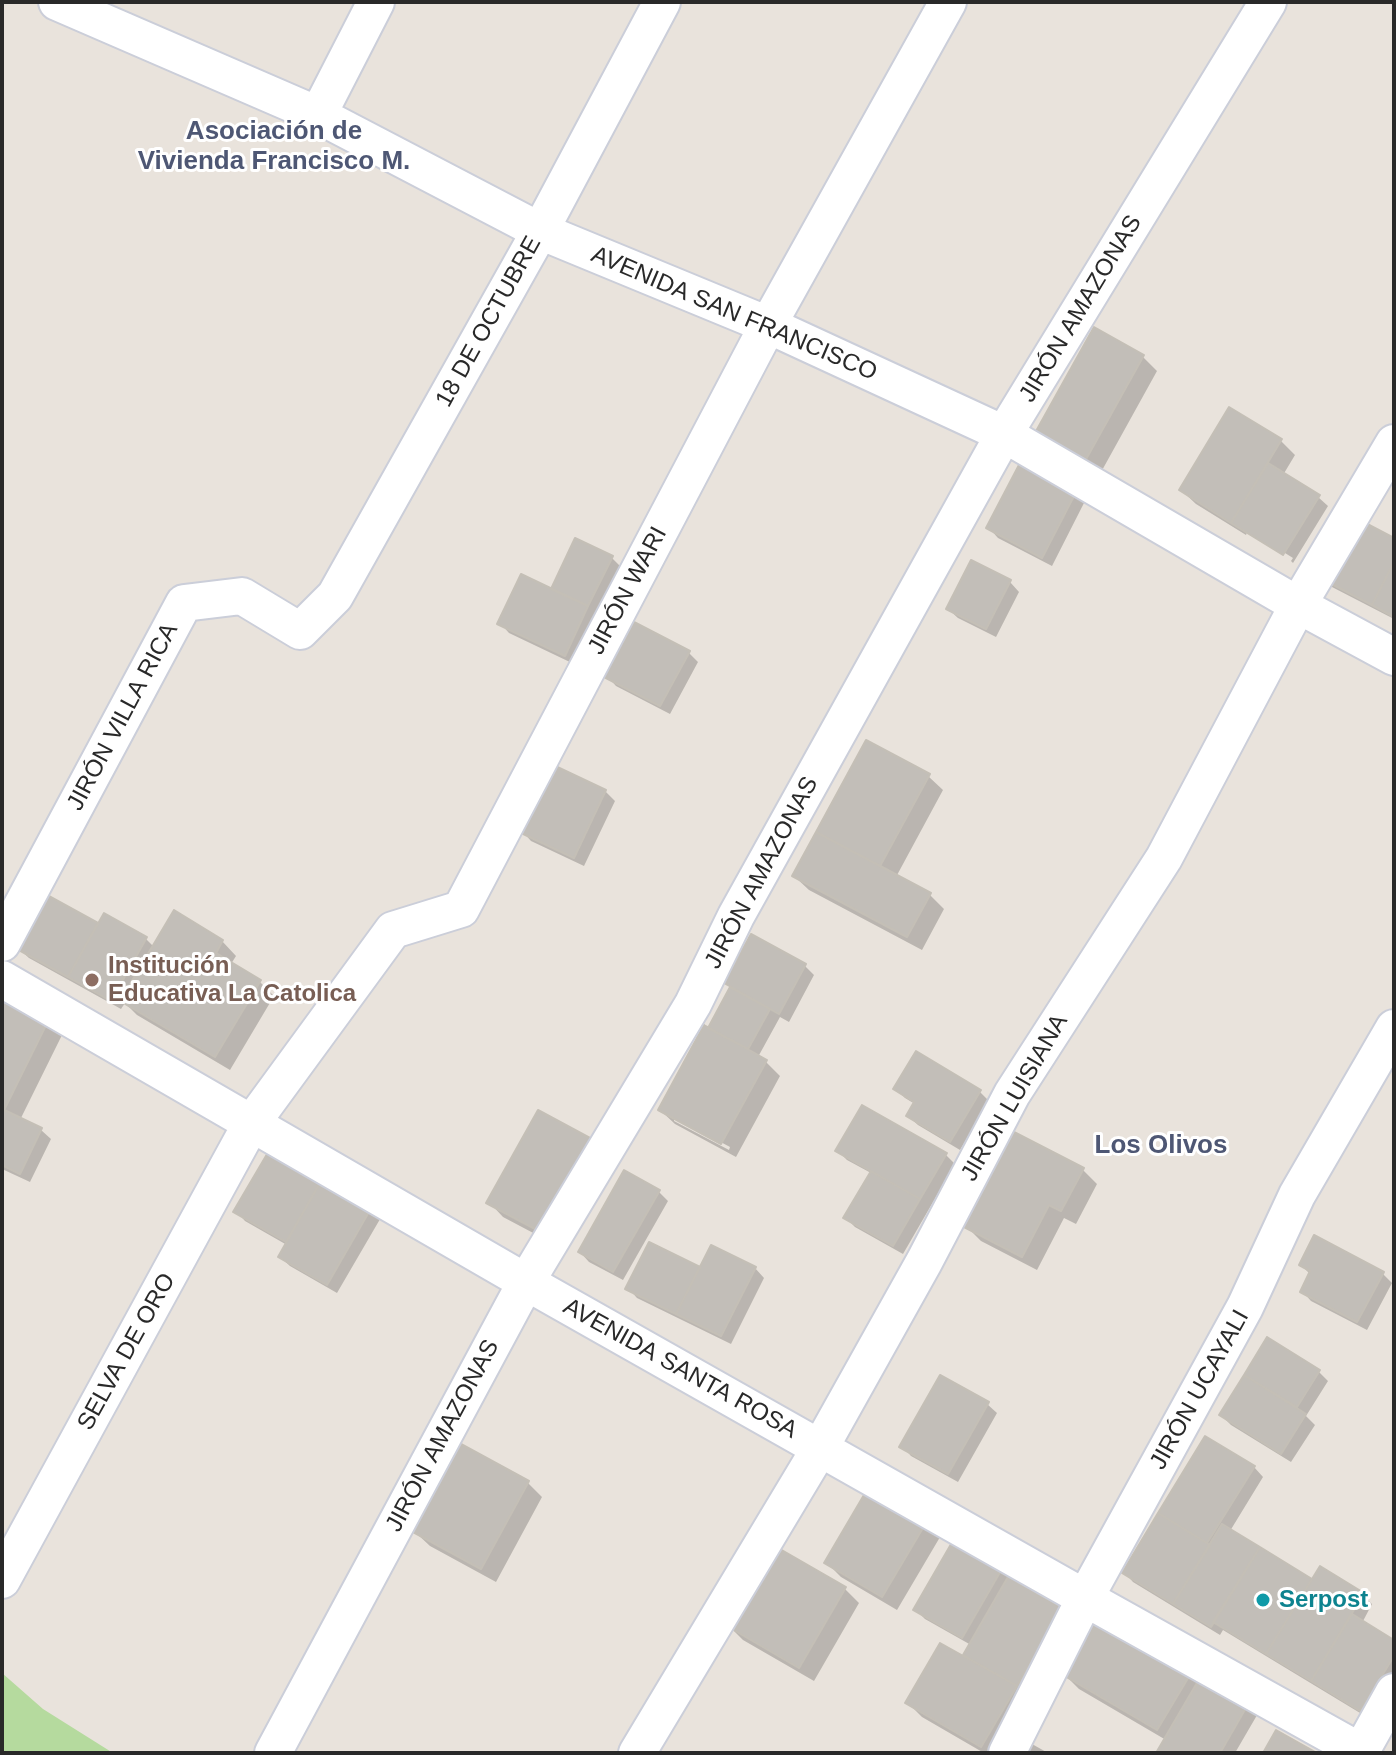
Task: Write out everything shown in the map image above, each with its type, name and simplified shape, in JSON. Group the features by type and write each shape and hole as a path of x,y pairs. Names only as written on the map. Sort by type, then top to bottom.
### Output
{"street":[{"name":"AVENIDA SAN FRANCISCO","path":"57,2 318,115 540,231 768,325 1004,434 1298,605 1394,657"},
{"path":"318,115 376,2"},
{"name":"18 DE OCTUBRE","path":"300,631 335,596 540,231 662,2"},
{"name":"JIRÓN WARI","path":"251,1124 393,930 461,909 768,325 948,2"},
{"name":"JIRÓN AMAZONAS","path":"273,1753 526,1282 693,1004 736,916 1004,434 1268,2"},
{"name":"JIRÓN LUISIANA","path":"637,1753 820,1448 924,1262 1012,1094 1164,858 1298,605 1394,443"},
{"name":"JIRÓN VILLA RICA","path":"2,943 184,603 242,596 300,631"},
{"name":"AVENIDA SANTA ROSA","path":"2,979 526,1282 1361,1753"},
{"name":"JIRÓN UCAYALI","path":"1007,1753 1085,1598 1245,1307 1297,1195 1394,1028"},
{"name":"SELVA DE ORO","path":"2,1580 251,1124"},
{"path":"1361,1753 1394,1692"}],"green space":[{"path":"2,1673 43,1709 113,1753 2,1753"}],"building":[{"path":"1094,327 1144,355 1085,461 1035,433"},
{"path":"1229,407 1282,439 1231,523 1179,490"},
{"path":"1020,463 1076,492 1042,558 986,528"},
{"path":"1268,463 1320,495 1283,555 1231,523"},
{"path":"1352,516 1394,538 1394,562 1372,605 1320,578"},
{"path":"575,538 613,556 588,606 551,589"},
{"path":"971,560 1011,580 986,629 946,609"},
{"path":"1394,562 1394,617 1372,605"},
{"path":"521,574 588,606 565,656 497,624"},
{"path":"634,622 690,651 660,706 604,677"},
{"path":"866,740 930,774 880,866 816,832"},
{"path":"551,764 606,790 574,858 519,832"},
{"path":"816,832 931,893 907,937 792,876"},
{"path":"47,895 98,923 68,977 17,949"},
{"path":"174,910 223,940 216,953 261,980 215,1057 120,1001"},
{"path":"104,913 147,937 111,1001 68,977"},
{"path":"751,934 806,964 779,1014 724,983"},
{"path":"730,987 770,1009 748,1049 708,1028"},
{"path":"2,996 49,1019 4,1110 2,1109"},
{"path":"704,1025 767,1060 721,1144 658,1110"},
{"path":"916,1051 981,1090 950,1142 906,1116 914,1102 893,1089"},
{"path":"862,1105 947,1153 920,1199 835,1151"},
{"path":"2,1109 42,1128 20,1174 2,1165"},
{"path":"538,1110 590,1138 539,1231 486,1203"},
{"path":"1014,1132 1084,1168 1061,1211 1049,1205 1022,1257 964,1227"},
{"path":"273,1144 325,1174 286,1242 233,1212"},
{"path":"624,1170 660,1190 613,1272 578,1252"},
{"path":"871,1171 920,1199 893,1246 843,1218"},
{"path":"325,1174 374,1203 327,1285 278,1257"},
{"path":"1314,1235 1384,1272 1357,1322 1300,1292 1310,1271 1299,1265"},
{"path":"649,1242 700,1267 676,1314 625,1289"},
{"path":"711,1245 756,1267 721,1336 676,1314"},
{"path":"1267,1337 1320,1370 1297,1407 1244,1375"},
{"path":"940,1375 989,1402 948,1474 899,1447"},
{"path":"1244,1375 1306,1414 1281,1454 1219,1415"},
{"path":"1205,1436 1255,1466 1207,1543 1158,1513"},
{"path":"461,1444 529,1481 481,1569 413,1532"},
{"path":"871,1483 930,1516 882,1597 824,1563"},
{"path":"1158,1513 1210,1545 1173,1604 1122,1573"},
{"path":"1222,1524 1260,1547 1211,1627 1173,1604"},
{"path":"954,1539 1003,1567 962,1638 913,1610"},
{"path":"773,1545 846,1587 799,1668 727,1626"},
{"name":"Serpost","path":"1260,1547 1312,1579 1266,1654 1213,1622"},
{"path":"1320,1566 1364,1593 1311,1681 1266,1654"},
{"path":"1008,1577 1062,1608 1017,1686 963,1655"},
{"path":"1352,1614 1394,1640 1394,1656 1360,1711 1311,1681"},
{"path":"1096,1618 1191,1673 1157,1730 1063,1675"},
{"path":"940,1643 1017,1686 981,1747 905,1703"},
{"path":"1204,1671 1251,1699 1220,1753 1156,1753"},
{"path":"1276,1730 1317,1753 1263,1753"}],"place":[{"name":"Institución Educativa La Catolica","path":"92,980"},
{"name":"Serpost","path":"1263,1600"}],"district":[{"name":"Asociación de Vivienda Francisco M.","path":"274,147"},
{"name":"Los Olivos","path":"1161,1146"}]}
